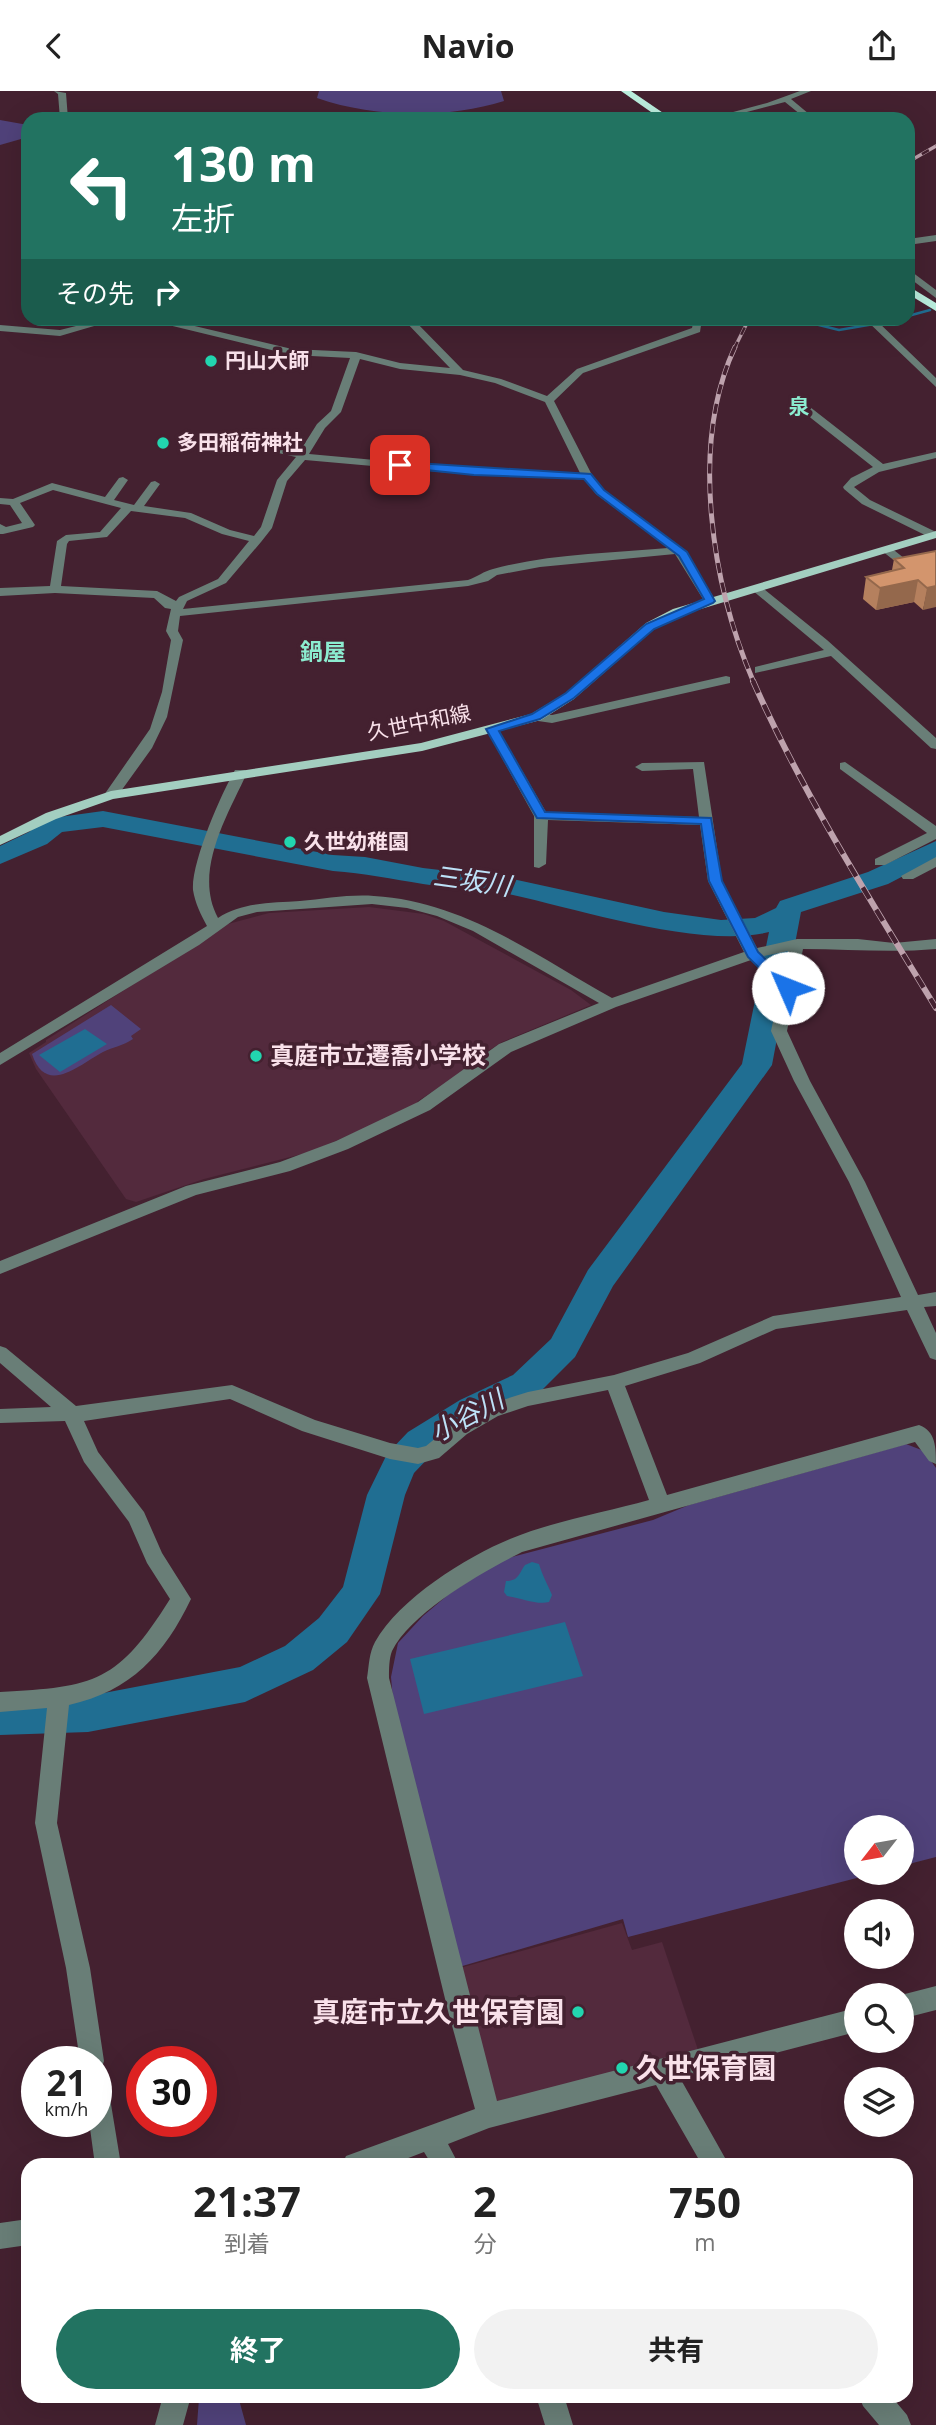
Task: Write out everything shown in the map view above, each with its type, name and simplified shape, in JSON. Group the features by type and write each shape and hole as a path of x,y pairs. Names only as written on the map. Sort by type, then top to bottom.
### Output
{"highway":[{"path":"625,91 656,112"},
{"path":"915,294 936,308"}],"main road":[{"name":"久世中和線","path":"0,841 51,815 111,795 422,747 536,717 570,696 650,626 710,601 934,534"}],"street":[{"path":"58,91 62,93 63,112"},
{"path":"738,112 807,91"},
{"path":"787,99 801,112"},
{"path":"915,241 936,238"},
{"path":"915,278 936,295"},
{"path":"0,328 60,333 86,326"},
{"path":"184,326 292,352 356,355 400,366 460,372 498,381 549,400 587,476 600,492 678,550 710,601"},
{"path":"417,326 443,358 460,372"},
{"path":"549,400 580,371 696,330 697,326"},
{"path":"877,326 936,384"},
{"path":"111,795 121,777 149,743 159,722 177,640 172,631 177,609 195,591 222,581 266,528 282,480 302,456 321,426 336,412 356,355"},
{"path":"806,409 881,468"},
{"path":"231,441 302,456 474,472 587,476"},
{"path":"934,534 866,502 848,487 853,479 881,468 936,455"},
{"path":"108,501 123,480"},
{"path":"55,590 61,543 66,538 103,535 155,484"},
{"path":"0,501 14,502 52,486 132,508 187,515 226,532 257,540"},
{"path":"0,527 3,531 29,525 14,502"},
{"path":"886,549 913,570"},
{"path":"0,592 55,590 157,595 177,609 261,607 468,583 484,579 493,572 540,564 678,550"},
{"path":"756,588 833,652 936,745"},
{"path":"759,670 833,652"},
{"path":"536,717 552,719 726,680"},
{"path":"492,729 541,816 539,864"},
{"path":"642,767 699,765 715,881 753,954 788,988"},
{"path":"845,766 936,834 880,862"},
{"path":"215,926 206,913 200,887 203,867 240,773"},
{"path":"541,816 707,821"},
{"path":"908,876 936,861"},
{"path":"0,1060 194,942 233,914 257,908 372,900 407,904 442,913 478,928 611,1004"},
{"path":"797,944 779,1031 802,1081 857,1182 936,1353"},
{"path":"0,1268 192,1190 285,1167 342,1145 424,1107 505,1048 611,1004 753,954 797,944 858,944 894,948 936,944"},
{"path":"0,1416 95,1413 232,1392 309,1426 418,1457 432,1453 460,1429 491,1411 528,1399 614,1382 694,1358 773,1323 936,1299"},
{"path":"0,1353 70,1412 91,1457 137,1518 154,1557 181,1599 135,1665 110,1683 59,1699 0,1702"},
{"path":"614,1382 661,1505"},
{"path":"489,2116 460,2011 378,1678 383,1647 401,1622 487,1559 517,1545 919,1433 936,1456"},
{"path":"59,1699 46,1823 78,1968 91,2046"},
{"path":"914,2004 936,1998"},
{"path":"374,2158 489,2116 844,2022"},
{"path":"662,2071 712,2158"},
{"path":"104,2137 107,2158"},
{"path":"430,2138 442,2158"},
{"path":"0,2236 21,2233"},
{"path":"552,2403 559,2425"},
{"path":"879,2403 897,2425"}],"shaded area":[{"path":"319,91 501,91 504,101 459,111 386,112 339,105 317,98"},
{"path":"0,120 21,124 21,139 0,145"},
{"name":"真庭市立遷喬小学校","path":"369,907 424,914 444,921 571,990 591,1005 502,1042 477,1058 480,1061 418,1101 414,1107 310,1152 204,1179 136,1202 126,1199 36,1069 29,1053 228,924 269,913"},
{"path":"111,1005 141,1029 131,1036 133,1039 64,1074 46,1074 38,1067 32,1054"},
{"path":"906,1444 924,1451 936,1468 936,1857 914,1863 914,1815 844,1815 844,1881 628,1937 623,1919 459,1967 394,1712 391,1677 398,1643 423,1616 449,1594 500,1560 653,1520 689,1505"},
{"name":"真庭市立久世保育園","path":"622,1923 632,1950 662,1942 700,2056 506,2106 494,2099 460,1968"},
{"path":"199,2403 240,2403 246,2425 197,2425"}],"water":[{"path":"85,1029 107,1044 60,1072 39,1055"},
{"path":"532,1562 539,1564 552,1595 549,1602 529,1601 507,1596 504,1592 506,1581 516,1578 525,1565"},
{"path":"565,1622 583,1676 424,1714 410,1659"}],"building":[{"path":"936,551 936,586 927,588 918,580 880,588 866,577 904,568 894,559"}],"waterway":[{"path":"915,314 930,310"},
{"path":"823,326 839,330 862,326"},
{"name":"三坂川","path":"0,856 38,838 54,825 103,819 333,863 365,865 423,876 508,886 664,920 721,929 761,926 787,913"},
{"name":"三坂川","path":"787,913 790,907 878,878 936,849"},
{"name":"小谷川","path":"0,1717 88,1714 245,1684 299,1658 333,1630 361,1594 386,1495 400,1464 421,1442 473,1410 525,1385 563,1348 600,1279 757,1065 787,913"}],"railway":[{"path":"915,158 936,146"},
{"path":"735,347 746,326"},
{"path":"735,347 721,386 713,427 711,515 717,560 727,603 754,683"},
{"path":"753,681 816,807 936,1008"}],"place":[{"name":"円山大師","path":"211,361"},
{"name":"多田稲荷神社","path":"163,443"},
{"name":"久世幼稚園","path":"290,842"},
{"name":"真庭市立遷喬小学校","path":"256,1056"},
{"name":"真庭市立久世保育園","path":"578,2012"},
{"name":"久世保育園","path":"622,2068"}],"district":[{"name":"泉","path":"799,407"},
{"name":"鍋屋","path":"323,652"}],"route":[{"path":"400,465 474,472 587,476 600,492 683,555 710,601 677,612 650,626 570,696 536,717 492,729 541,816 707,821 715,881 753,954 788,988"}]}
